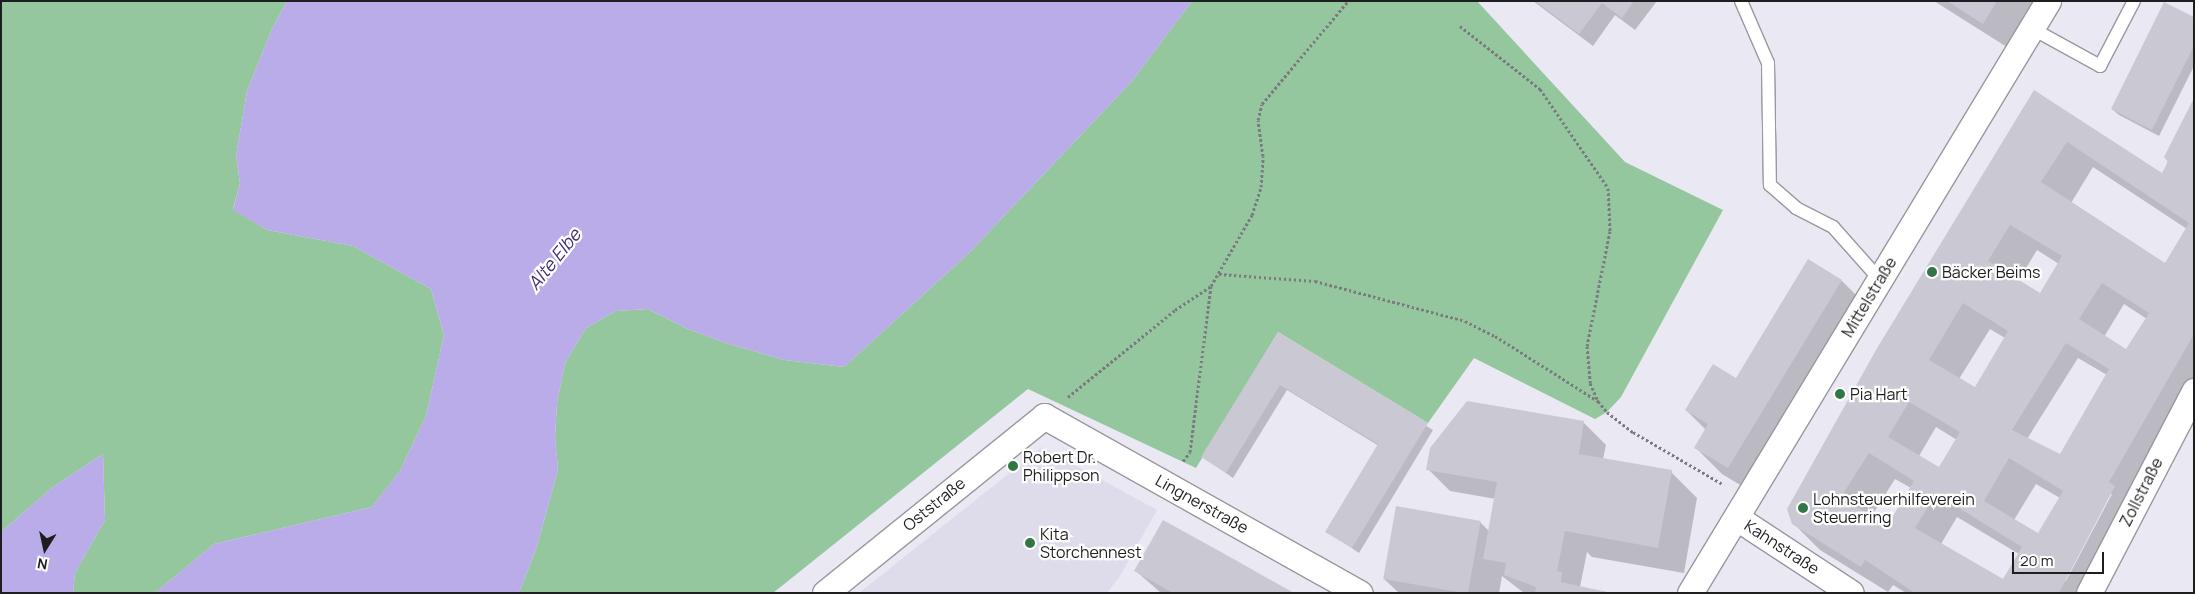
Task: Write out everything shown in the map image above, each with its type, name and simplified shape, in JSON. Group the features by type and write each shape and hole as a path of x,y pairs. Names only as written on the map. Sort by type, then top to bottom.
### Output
{"street":[{"name":"Mittelstraße","path":"1690,593 2048,1"},
{"name":"Zollstraße","path":"2089,593 2194,391"},
{"name":"Lingnerstraße","path":"1044,416 1166,483 1354,591"},
{"name":"Oststraße","path":"825,593 1044,416"},
{"name":"Kahnstraße","path":"1743,508 1851,593"}],"lane":[{"path":"1741,1 1768,63 1770,185 1796,208 1833,227 1880,280"},
{"path":"2031,28 2100,66 2134,1"}],"path":[{"path":"1166,483 1190,452 1211,286 1252,215 1261,187 1264,156 1258,120 1262,104 1348,1"},
{"path":"1460,26 1540,89 1608,188 1610,231 1587,346 1590,383 1598,402"},
{"path":"1218,274 1315,281 1465,321 1495,336 1598,402 1607,412 1633,432 1743,508"},
{"path":"1044,416 1175,310 1211,286"}],"shaded area":[{"name":"Kita Storchennest","path":"1042,447 1157,510 1120,576 1107,593 859,593"}],"green space":[{"path":"1,1 287,1 272,29 247,91 236,156 240,183 233,209 267,230 353,246 431,289 444,335 426,416 400,471 372,507 214,544 155,593 73,593 75,573 105,520 103,454 53,487 1,532"},
{"path":"1192,1 1477,1 1625,162 1723,210 1621,397 1607,412 1595,419 1474,358 1428,423 1278,332 1196,468 1028,389 773,593 519,593 536,549 558,470 555,437 557,403 565,363 586,328 616,311 648,309 688,329 729,344 785,360 844,367 969,253 1132,81"}],"water":[{"name":"Alte Elbe","path":"287,1 1192,1 1132,81 969,253 844,367 785,360 729,344 688,329 648,309 616,311 586,328 565,363 557,403 555,437 558,470 536,549 519,593 155,593 214,544 372,507 400,471 426,416 444,335 431,289 353,246 267,230 233,210 240,183 236,156 247,91 272,29"},
{"path":"103,454 105,520 75,573 73,593 1,593 1,532 53,487"}],"building":[{"path":"1535,1 1634,1 1622,18 1602,3 1579,34"},
{"path":"1947,1 1997,1 1983,24"},
{"path":"2164,2 2194,17 2194,46 2152,130 2111,109"},
{"path":"2034,90 2162,173 2168,162 2164,157 2194,98 2194,334 2109,482 2115,486 2059,593 1915,593 1865,560 1861,567 1792,524 1787,509 1876,350","holes":["2067,142 2189,223 2165,263 2041,182","2010,225 2062,256 2040,293 1988,261","2102,283 2149,313 2126,349 2079,319","1963,303 2008,331 1975,387 1929,360","2066,343 2109,369 2060,454 2012,430","1909,402 1960,432 1939,467 1888,437","1869,453 1914,481 1887,526 1841,497","2009,458 2063,491 2038,533 1984,501","1936,494 2022,547 2003,579 1915,528"]},
{"path":"1808,259 1842,280 1728,468 1694,448 1708,424 1685,410 1713,364 1736,378"},
{"path":"1278,332 1428,423 1352,548 1325,532 1378,444 1280,385 1226,473 1201,457"},
{"path":"1467,401 1584,421 1579,454 1672,470 1658,548 1565,531 1557,571 1562,572 1561,582 1611,593 1535,593 1536,587 1504,575 1506,563 1483,559 1497,482 1426,470 1430,448"},
{"path":"1396,506 1481,521 1468,593 1383,579"},
{"path":"1163,520 1294,593 1173,593 1134,571"}],"place":[{"name":"Bäcker Beims","path":"1932,272"},
{"name":"Pia Hart","path":"1840,394"},
{"name":"Robert Dr. Philippson","path":"1013,466"},
{"name":"Lohnsteuerhilfeverein Steuerring","path":"1803,508"},
{"name":"Kita Storchennest","path":"1030,543"}]}
